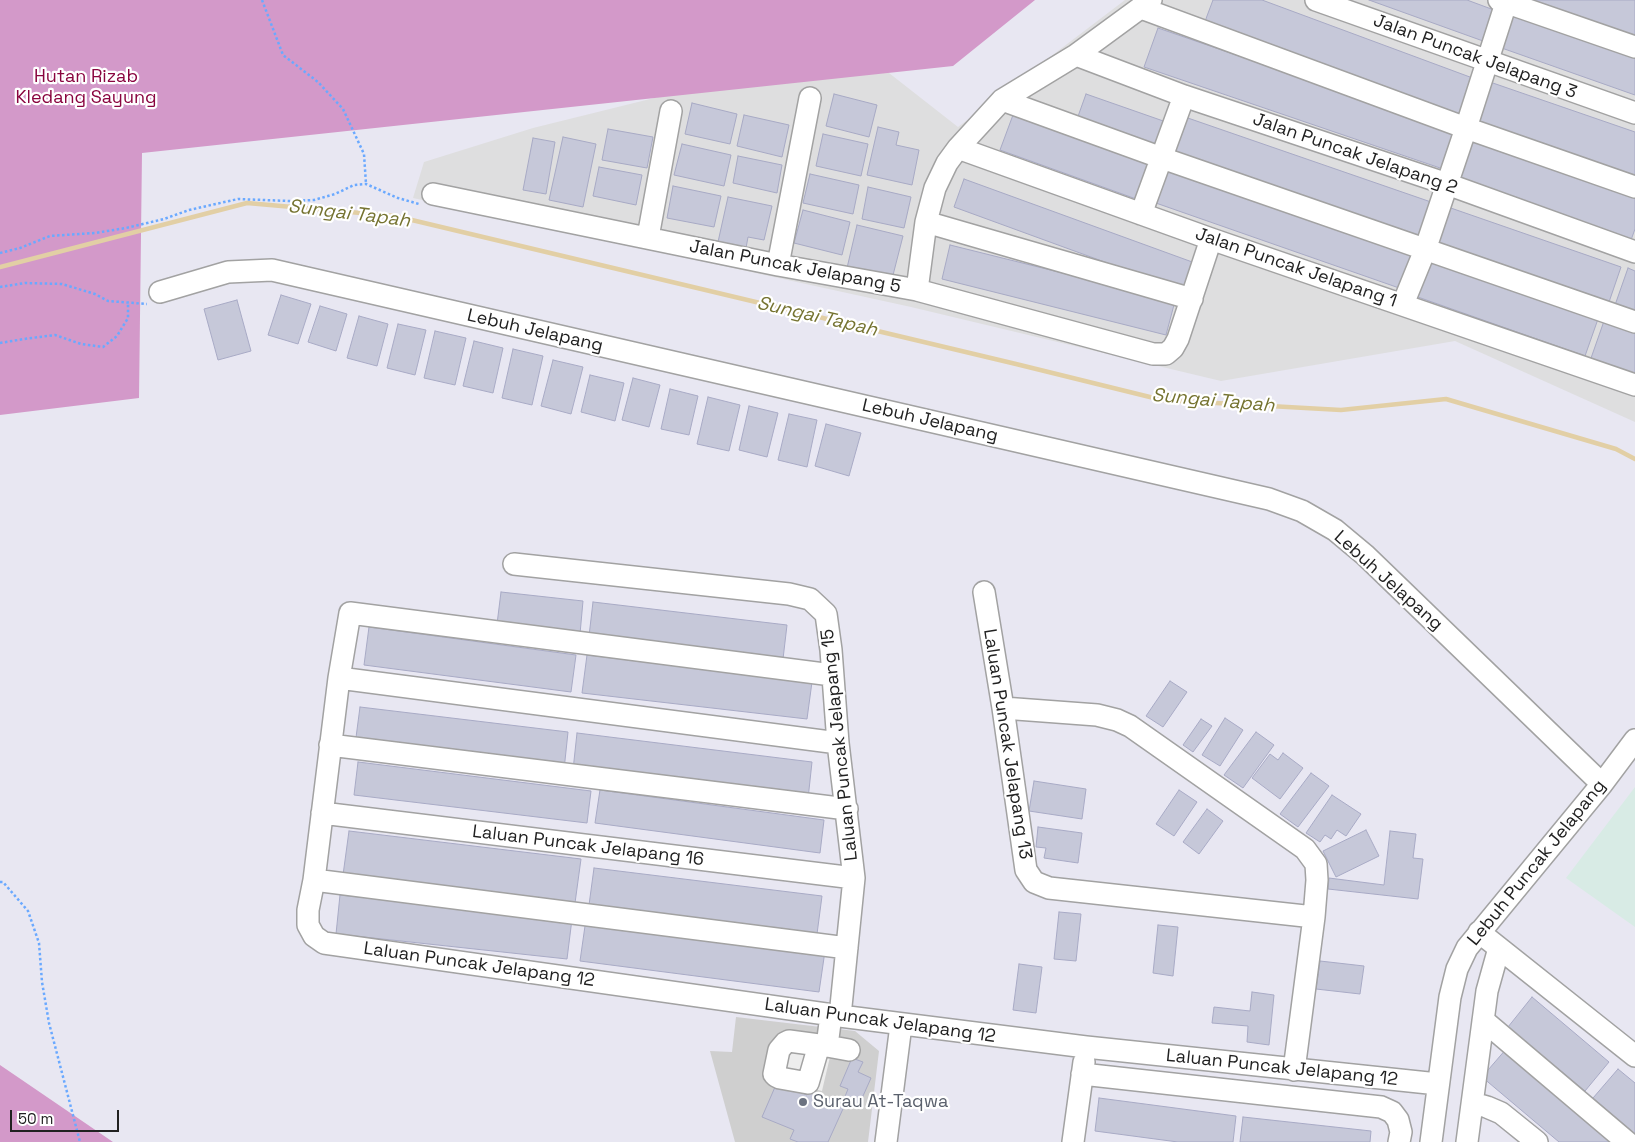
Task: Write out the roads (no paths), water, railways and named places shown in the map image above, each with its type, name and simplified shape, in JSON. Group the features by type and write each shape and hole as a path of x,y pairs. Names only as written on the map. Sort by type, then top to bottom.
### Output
{"street":[{"name":"Jalan Puncak Jelapang 3","path":"1316,0 1635,113"},
{"path":"1403,304 1425,250 1466,128 1504,1 1635,47"},
{"path":"917,290 926,222 935,188 947,163 958,148 1002,100 1076,55 1146,4 1466,128 1635,186"},
{"name":"Jalan Puncak Jelapang 2","path":"1076,55 1184,96 1447,184 1635,252"},
{"path":"1141,214 1184,96"},
{"path":"778,265 810,98"},
{"path":"1002,100 1162,158 1635,322"},
{"path":"648,237 671,111"},
{"name":"Jalan Puncak Jelapang 1","path":"958,148 1211,239 1635,385"},
{"name":"Jalan Puncak Jelapang 5","path":"433,194 778,265 917,290 1153,354 1166,354 1173,348 1192,299"},
{"path":"926,222 1192,299 1211,239"},
{"name":"Lebuh Jelapang","path":"160,292 228,272 272,270 1269,499 1302,511 1335,530 1365,555 1602,784"},
{"name":"Laluan Puncak Jelapang 15","path":"514,564 789,594 810,599 826,614 838,743 854,878 848,948 835,1015 823,1046 814,1084 774,1074 779,1050 785,1043 789,1041 823,1046"},
{"name":"Laluan Puncak Jelapang 13","path":"984,592 1026,870 1034,882 1050,888 1314,917"},
{"path":"832,675 350,613 338,678 314,880 848,948"},
{"path":"338,678 838,743"},
{"path":"1003,708 1097,715 1117,720 1130,726 1306,849 1316,864 1317,880 1294,1070"},
{"name":"Lebuh Puncak Jelapang","path":"1431,1142 1450,997 1457,969 1467,948 1602,784 1635,740"},
{"path":"330,745 847,809"},
{"name":"Laluan Puncak Jelapang 16","path":"322,813 854,878"},
{"name":"Laluan Puncak Jelapang 12","path":"314,880 308,910 308,925 314,936 324,943 901,1025 1294,1070 1438,1084"},
{"path":"1479,932 1635,1056"},
{"path":"1467,1142 1487,991 1499,948"},
{"path":"1483,1020 1627,1142"},
{"path":"886,1142 901,1025"},
{"path":"823,1046 849,1050"},
{"path":"1074,1142 1086,1047"},
{"name":"Laluan Puncak Jelapang 12","path":"1082,1074 1381,1107 1392,1112 1398,1120 1401,1132 1400,1142"},
{"path":"1473,1103 1500,1113 1537,1142"}],"waterway":[{"name":"Sungai Tapah","path":"0,267 247,203 395,216 1162,400 1341,410 1446,399 1616,449 1635,459"}],"place":[{"name":"Surau At-Taqwa","path":"803,1102"}],"park label":[{"name":"Hutan Rizab Kledang Sayung","path":"86,87"}]}
